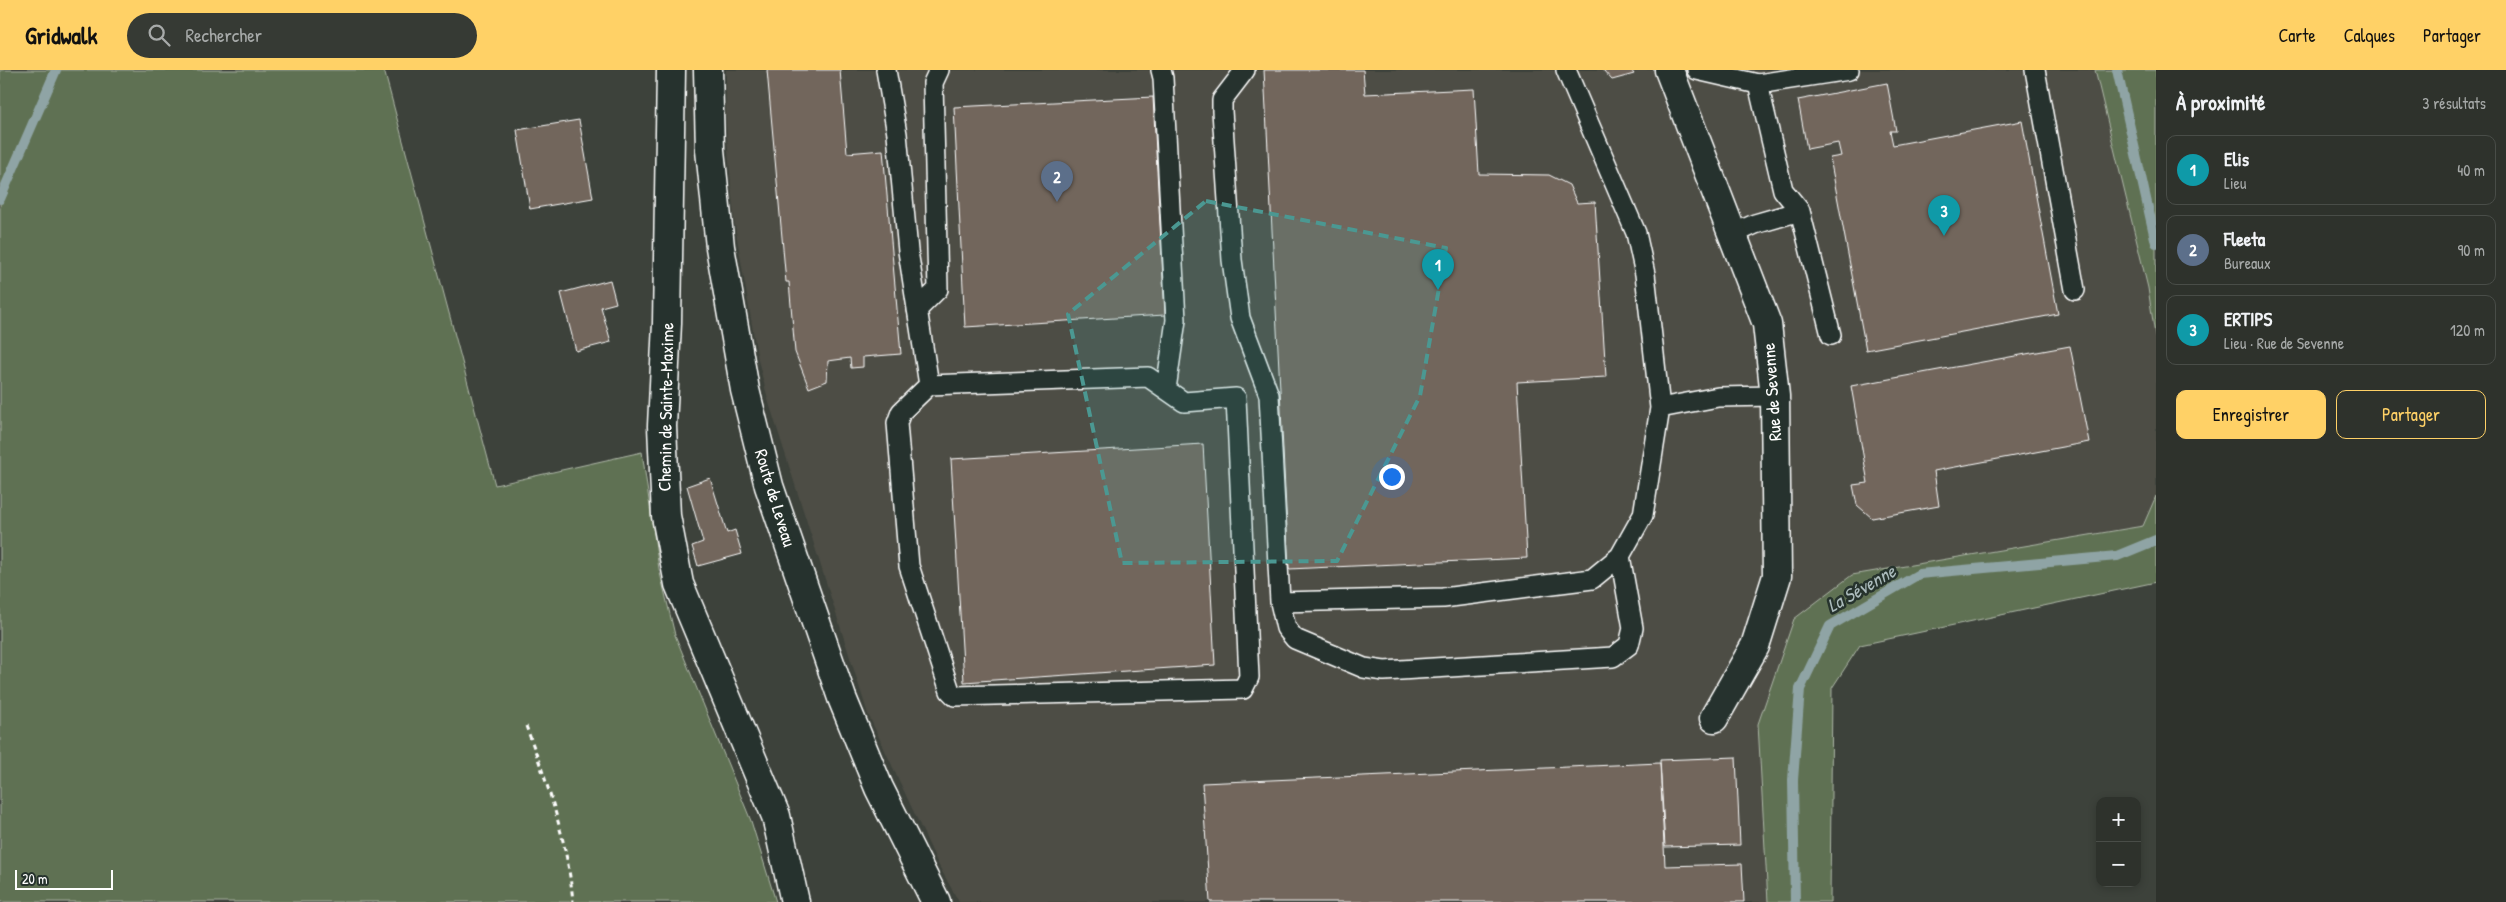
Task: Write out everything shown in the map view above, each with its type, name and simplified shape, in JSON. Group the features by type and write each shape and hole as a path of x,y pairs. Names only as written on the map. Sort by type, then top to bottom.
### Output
{"street":[{"name":"Chemin de Sainte-Maxime","path":"671,70 667,323 662,426 666,516 679,584 776,816 795,902"},
{"name":"Route de Leveau","path":"708,70 710,150 720,247 745,390 769,486 842,698 879,788 936,902"},
{"name":"Rue de Sevenne","path":"1676,71 1733,234 1767,324 1775,396 1777,576 1755,646 1714,718"}],"lane":[{"path":"886,70 897,134 908,251 929,385"},
{"path":"917,310 938,289 933,83 939,70"},
{"path":"1160,70 1163,78 1176,320 1166,389"},
{"path":"1245,70 1222,100 1232,260 1240,318 1269,395 1280,602 1286,628 1294,640 1364,668 1384,671 1613,657 1629,645 1633,628 1620,556"},
{"path":"1280,602 1443,598 1592,579 1620,556 1644,515 1660,408 1645,274 1638,240 1566,70"},
{"path":"1697,70 1758,84 1849,70"},
{"path":"2035,70 2075,290"},
{"path":"1758,84 1783,190 1800,211 1831,335"},
{"path":"1733,234 1755,224 1800,211"},
{"path":"1148,377 1184,402 1236,398 1249,677 1243,689 955,696 950,691 909,566 897,423 901,412 929,385 1148,377"},
{"path":"1660,408 1718,396 1775,396"}],"path":[{"path":"526,726 550,792 572,883 573,902"}],"highlighted area":[{"path":"1206,201 1446,248 1420,396 1337,561 1122,563 1068,314"}],"shaded area":[{"path":"726,70 2095,70 2148,288 2156,342 2156,496 2143,526 1852,575 1827,595 1758,724 1768,902 959,902 939,866 868,714 769,403 758,360 734,220 726,126"}],"green space":[{"path":"0,70 384,70 495,485 642,452 659,569 675,635 751,821 776,902 0,902"},
{"path":"2095,70 2156,70 2156,342 2148,288"},
{"path":"2156,496 2156,582 1860,645 1832,688 1830,902 1768,902 1758,724 1794,619 1852,575 2143,526"}],"building":[{"path":"767,70 840,70 847,153 883,150 901,354 863,357 863,367 851,368 850,358 828,361 827,381 809,388 795,352 789,282 786,282"},
{"path":"1264,70 1363,70 1365,94 1474,89 1479,174 1549,175 1569,185 1577,203 1595,202 1606,377 1517,382 1527,558 1289,569"},
{"path":"1603,70 1631,70 1634,74 1612,80"},
{"path":"1887,83 1896,131 1890,131 1893,145 2022,121 2058,314 1866,350 1830,158 1841,156 1838,143 1807,149 1798,100"},
{"path":"1153,97 1165,315 965,327 954,107"},
{"path":"579,120 593,198 530,209 517,130"},
{"path":"610,280 616,303 601,307 611,342 576,351 561,293"},
{"path":"2070,346 2089,442 1934,471 1939,506 1872,518 1857,505 1853,485 1868,483 1851,386"},
{"path":"1203,444 1215,665 964,682 951,459"},
{"path":"710,478 727,533 735,530 742,554 698,566 692,546 703,542 687,486"},
{"path":"1736,757 1740,845 1665,847 1660,760"},
{"path":"1660,763 1665,866 1742,864 1744,902 1210,902 1202,783"}],"waterway":[{"path":"0,199 56,70"},
{"name":"La Sévenne","path":"2117,70 2156,243"},
{"name":"La Sévenne","path":"1795,902 1793,780 1800,689 1830,626 1919,574 2117,556 2156,540"}],"place":[{"name":"Fleeta","path":"1057,202"},
{"name":"ERTIPS","path":"1944,236"},
{"name":"Elis","path":"1438,290"}]}
